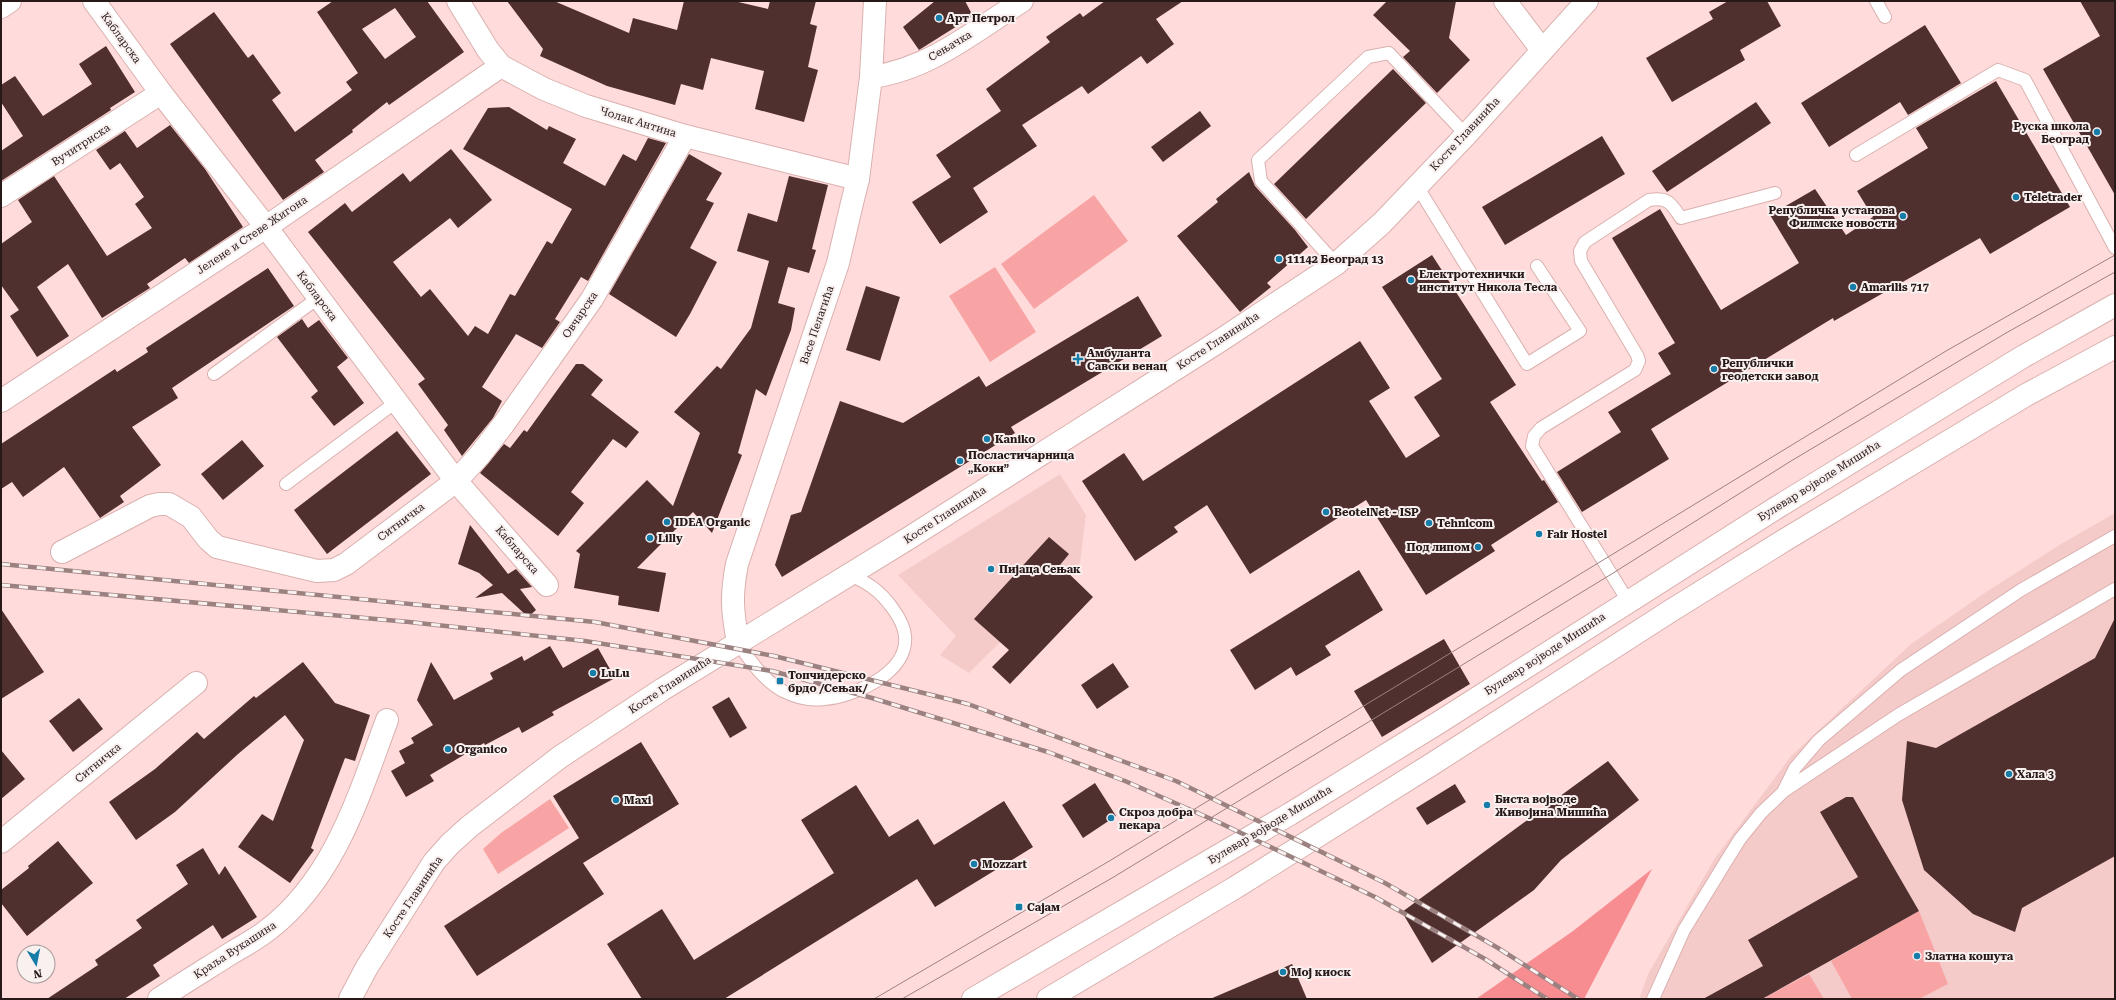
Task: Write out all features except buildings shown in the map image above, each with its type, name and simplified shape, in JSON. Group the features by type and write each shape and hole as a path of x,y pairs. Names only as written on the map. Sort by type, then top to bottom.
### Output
{"street":[{"path":"1,7 10,1"},
{"name":"Кабларска","path":"94,1 161,93 266,227 456,481 547,585"},
{"name":"Чолак Антина","path":"458,1 488,50 501,66 544,89 586,106 685,136 858,179"},
{"name":"Васе Пелагића","path":"738,642 732,606 732,588 737,564 838,263 858,179 871,77 875,1"},
{"name":"Сењачка","path":"871,77 906,70 932,58 1022,1"},
{"path":"1504,1 1542,50"},
{"name":"Косте Главинића","path":"350,999 367,967 426,875 450,844 492,808 560,757 738,642 851,575 1221,340 1336,264 1382,222 1466,135 1587,1"},
{"name":"Јелене и Стеве Жигона","path":"1,402 266,227 501,66"},
{"name":"Вучитрнска","path":"1,196 161,93"},
{"name":"Овчарска","path":"456,481 503,425 592,299 685,136"},
{"name":"Булевар војводе Мишића","path":"973,999 1296,810 1438,723 1628,601 1905,428 2024,356 2115,305"},
{"path":"1048,999 1249,879 1775,546 2026,395 2115,347"},
{"name":"Ситничка","path":"62,552 150,506 169,504 191,517 208,540 217,547 317,571 334,570 346,564 456,481"},
{"name":"Ситничка","path":"1,842 196,683"},
{"name":"Краља Вукашина","path":"158,999 269,930 309,889 332,854 343,832 387,720"}],"lane":[{"path":"1876,1 1885,17"},
{"path":"1336,264 1261,181 1258,160 1368,57 1389,53 1466,135"},
{"path":"1856,155 1998,70 2025,80 2115,248"},
{"path":"1417,186 1527,364 1580,331 1537,266"},
{"path":"1628,601 1532,446 1534,436 1541,428 1635,370 1639,360 1581,262 1580,251 1585,242 1650,200 1660,198 1670,202 1681,218 1775,194"},
{"path":"214,374 318,298"},
{"path":"286,484 396,402"},
{"path":"1784,791 1795,768 1820,740 1901,670 2021,590 2115,536"},
{"path":"738,642 748,659 775,685 782,690 803,698 823,700 840,697 865,688 879,680 895,665 902,651 906,638 903,625 893,609 873,587 851,575"},
{"path":"1653,999 1684,930 1725,862 1740,839 1762,813 1784,791 1898,715 2115,589"}],"shaded area":[{"path":"1094,195 1128,241 1034,309 1001,264"},
{"path":"995,267 1036,332 990,362 949,296"},
{"name":"Пијаца Сењак","path":"1060,474 1086,515 1080,563 969,673 940,655 956,636 898,575"},
{"path":"2115,513 2115,999 1639,999 1648,974 1715,858 1791,756 1911,644 1986,592 2061,544"},
{"path":"550,799 569,828 498,874 483,849 501,833"},
{"path":"1652,869 1584,999 1476,999 1573,931"},
{"path":"1919,911 1948,984 1919,999 1852,999 1831,961"},
{"path":"1809,974 1824,999 1768,999 1766,997"}],"tram line":[{"path":"874,999 1111,860 1946,351 2115,255"},
{"path":"902,999 1112,878 1610,575 1791,461 2006,333 2115,272"}],"railway":[{"path":"1,564 595,622 774,656 968,704 1176,781 1385,883 1498,948 1578,999"},
{"path":"1,585 409,622 585,641 772,671 872,698 1048,752 1125,781 1218,822 1375,897 1485,959 1547,999"}],"place":[{"name":"Арт Петрол","path":"939,18"},
{"name":"Руска школа Београд","path":"2097,132"},
{"name":"Teletrader","path":"2016,197"},
{"name":"Републичка установа Филмске новости","path":"1903,216"},
{"name":"11142 Београд 13","path":"1279,259"},
{"name":"Електротехнички институт Никола Тесла","path":"1411,280"},
{"name":"Amarilis 717","path":"1853,287"},
{"name":"Амбуланта Савски венац","path":"1078,359"},
{"name":"Републички геодетски завод","path":"1714,369"},
{"name":"Kaniko","path":"987,439"},
{"name":"Посластичарница „Коки”","path":"960,461"},
{"name":"BeotelNet - ISP","path":"1326,512"},
{"name":"IDEA Organic","path":"667,522"},
{"name":"Tehnicom","path":"1429,523"},
{"name":"Fair Hostel","path":"1539,534"},
{"name":"Lilly","path":"650,538"},
{"name":"Под липом","path":"1478,547"},
{"name":"Пијаца Сењак","path":"991,569"},
{"name":"LuLu","path":"593,673"},
{"name":"Топчидерско брдо /Сењак/","path":"780,681"},
{"name":"Organico","path":"448,749"},
{"name":"Хала 3","path":"2009,774"},
{"name":"Maxi","path":"616,800"},
{"name":"Биста војводе Живојина Мишића","path":"1487,805"},
{"name":"Скроз добра пекара","path":"1111,818"},
{"name":"Mozzart","path":"974,864"},
{"name":"Сајам","path":"1019,907"},
{"name":"Златна кошута","path":"1917,956"},
{"name":"Мој киоск","path":"1283,972"}]}
